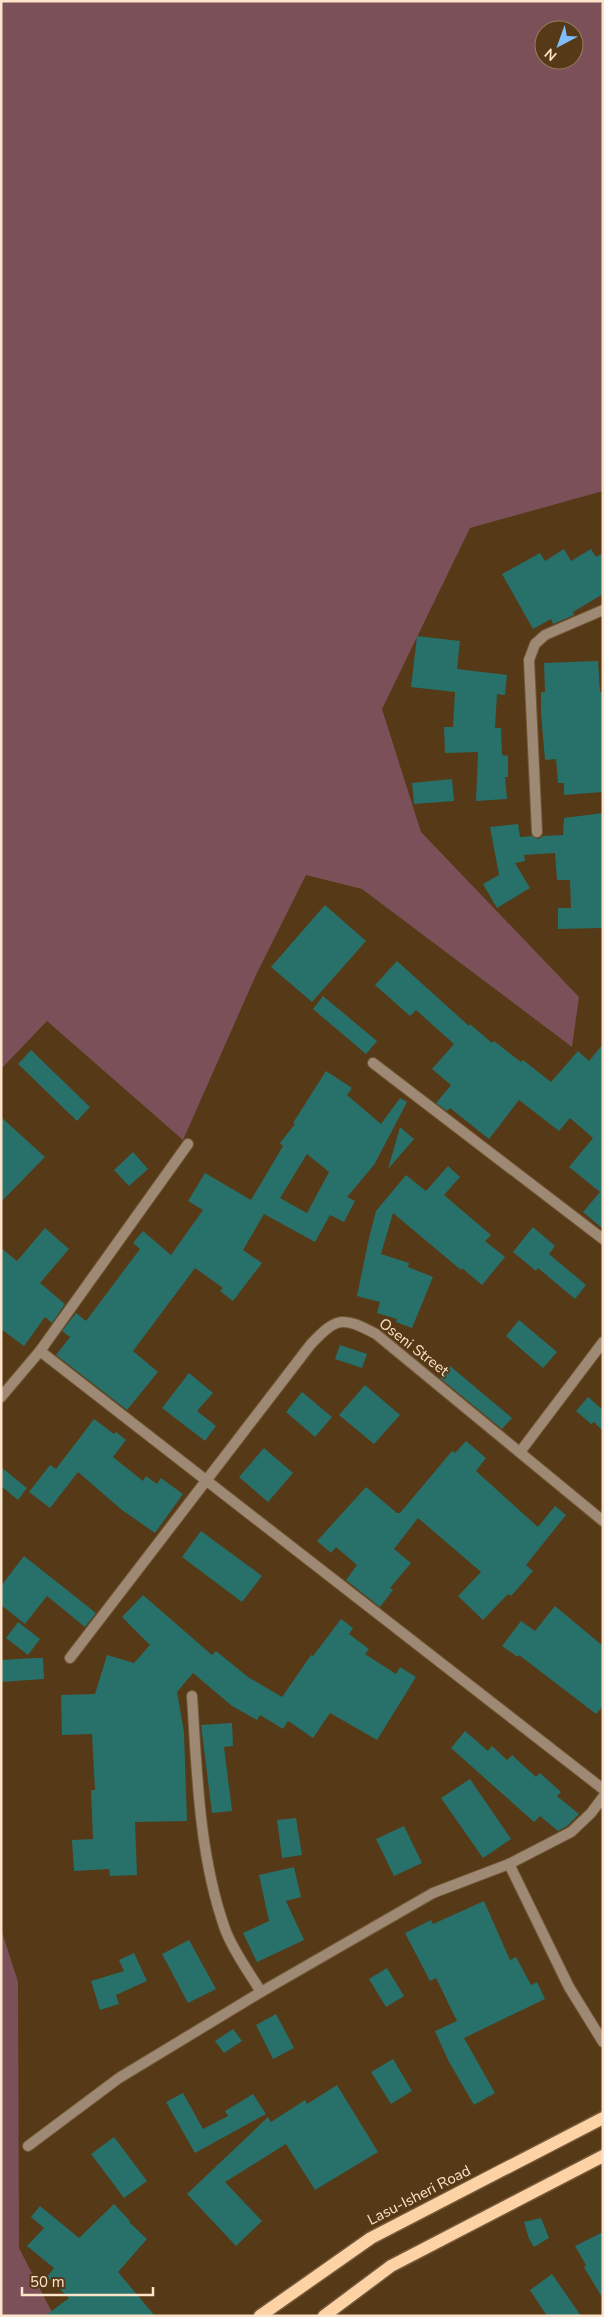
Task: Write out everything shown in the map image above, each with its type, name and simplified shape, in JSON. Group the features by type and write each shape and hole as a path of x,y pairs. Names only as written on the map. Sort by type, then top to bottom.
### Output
{"main road":[{"name":"Lasu-Isheri Road","path":"260,2316 371,2238 603,2118"},
{"path":"324,2316 391,2266 603,2156"}],"street":[{"path":"537,832 529,660 535,644 545,635 603,610"},
{"path":"373,1063 603,1239"},
{"path":"1,1397 40,1351 188,1144"},
{"name":"Oseni Street","path":"70,1658 311,1344 328,1326 340,1322 352,1321 376,1334 520,1452 558,1486 603,1521"},
{"path":"520,1452 603,1342"},
{"path":"40,1351 207,1479 603,1789"},
{"path":"192,1696 203,1834 214,1888 226,1930 261,1992"},
{"path":"28,2146 119,2078 261,1992 433,1893 509,1864 571,1832 591,1813 603,1797"},
{"path":"509,1864 568,1987 603,2042"}],"shaded area":[{"path":"1,1 600,1 603,7 603,491 470,528 382,709 421,832 579,997 572,1047 362,889 306,875 256,975 183,1140 47,1021 1,1069"},
{"path":"1,1929 18,1982 19,2248 54,2316 1,2316"}],"building":[{"path":"564,549 571,561 591,549 596,557 603,553 603,594 573,612 574,615 553,624 551,619 533,629 502,574 540,553 545,561"},
{"path":"417,636 460,641 457,669 507,675 505,695 497,694 495,728 501,728 502,755 508,756 508,777 505,777 507,799 476,801 478,752 445,753 444,727 453,727 455,692 411,687"},
{"path":"598,661 600,692 603,692 603,792 564,795 564,783 558,783 556,759 545,760 541,713 541,692 545,692 544,663"},
{"path":"452,779 454,801 414,804 412,783"},
{"path":"603,813 603,928 558,929 558,908 571,908 570,880 557,880 555,853 524,855 525,861 515,863 530,888 497,908 483,884 499,875 490,827 518,824 520,837 532,836 538,839 543,836 563,835 564,818"},
{"path":"325,905 366,941 312,1002 271,967"},
{"path":"397,961 469,1026 470,1024 492,1043 494,1041 521,1062 523,1060 551,1082 578,1051 589,1061 603,1044 603,1229 583,1212 600,1192 569,1167 593,1138 570,1118 559,1131 519,1100 489,1139 450,1108 447,1111 436,1103 451,1085 432,1069 454,1044 416,1010 410,1016 375,985"},
{"path":"323,996 377,1041 366,1054 313,1009"},
{"path":"31,1050 90,1107 77,1121 18,1064"},
{"path":"326,1071 352,1088 347,1095 381,1124 400,1098 407,1102 374,1165 347,1197 355,1201 344,1222 330,1215 315,1242 264,1214 243,1250 262,1263 233,1301 220,1291 223,1288 195,1268 133,1351 158,1372 127,1410 56,1355 70,1337 62,1331 76,1313 86,1321 140,1249 133,1243 143,1231 171,1255 203,1210 188,1201 205,1173 251,1200 283,1146 280,1143 295,1124 293,1123","holes":["307,1154 329,1172 307,1213 280,1198"]},
{"path":"1,1117 45,1157 1,1202"},
{"path":"400,1127 414,1139 388,1169"},
{"path":"133,1152 148,1169 129,1186 114,1170"},
{"path":"448,1166 460,1177 444,1195 491,1235 485,1241 505,1257 482,1285 462,1268 461,1270 393,1213 381,1254 409,1263 408,1267 433,1277 412,1328 396,1322 397,1319 377,1313 380,1302 357,1296 369,1238 376,1211 406,1175 426,1191"},
{"path":"533,1227 555,1246 549,1254 586,1285 575,1299 538,1268 536,1271 513,1252"},
{"path":"45,1228 69,1249 40,1283 65,1304 52,1323 45,1317 24,1346 1,1329 1,1248 17,1261"},
{"path":"519,1320 557,1352 543,1368 506,1336"},
{"path":"340,1345 367,1354 362,1368 335,1359"},
{"path":"450,1366 512,1418 502,1429 440,1378"},
{"path":"189,1373 213,1393 197,1411 216,1426 205,1441 162,1408"},
{"path":"365,1385 400,1415 374,1444 339,1415"},
{"path":"302,1392 332,1417 315,1437 286,1412"},
{"path":"588,1397 603,1410 603,1431 594,1422 591,1424 576,1411"},
{"path":"94,1419 114,1434 116,1432 126,1440 113,1457 143,1481 146,1476 157,1484 161,1478 183,1494 155,1533 122,1510 78,1472 50,1508 29,1492 50,1465 56,1469"},
{"path":"466,1441 486,1458 476,1471 538,1527 555,1506 566,1515 526,1565 533,1571 511,1596 508,1594 483,1620 458,1596 481,1572 418,1518 394,1549 411,1563 390,1588 393,1590 380,1607 346,1580 357,1565 336,1547 331,1553 317,1541 366,1487 397,1513 400,1513 452,1451 455,1453"},
{"path":"264,1448 293,1473 268,1502 239,1477"},
{"path":"1,1467 27,1488 18,1500 1,1486"},
{"path":"201,1531 262,1576 242,1602 182,1557"},
{"path":"24,1556 96,1613 85,1627 47,1596 25,1624 1,1605 1,1586"},
{"path":"143,1595 212,1655 216,1651 248,1677 282,1697 311,1655 313,1656 341,1619 353,1628 349,1634 369,1649 365,1654 396,1674 400,1667 416,1677 377,1740 330,1713 313,1738 288,1721 283,1729 260,1715 257,1720 232,1706 193,1673 177,1692 184,1732 187,1821 135,1822 137,1875 110,1876 109,1869 74,1871 72,1840 93,1839 91,1790 95,1790 92,1734 62,1735 61,1695 95,1694 107,1655 134,1663 150,1645 122,1617"},
{"path":"555,1606 603,1646 603,1706 596,1714 519,1655 518,1657 502,1646 521,1621 535,1631"},
{"path":"18,1622 40,1639 28,1655 6,1638"},
{"path":"43,1658 44,1679 1,1682 1,1660"},
{"path":"232,1723 233,1746 224,1747 232,1811 212,1813 201,1725"},
{"path":"465,1731 488,1751 492,1746 507,1760 512,1755 536,1777 540,1773 561,1792 557,1796 579,1814 567,1826 558,1831 540,1816 534,1822 451,1748"},
{"path":"470,1779 511,1839 483,1858 441,1798"},
{"path":"296,1818 302,1855 282,1858 277,1820"},
{"path":"404,1826 422,1863 394,1876 376,1839"},
{"path":"294,1867 301,1897 286,1901 304,1940 257,1962 243,1933 269,1921 259,1875"},
{"path":"484,1901 510,1960 516,1957 531,1985 537,1982 545,1999 464,2038 495,2093 474,2105 448,2060 435,2031 457,2021 436,1978 430,1981 405,1933 431,1920 433,1924"},
{"path":"189,1940 216,1989 188,2003 162,1954"},
{"path":"134,1953 147,1981 116,1995 119,2004 100,2010 91,1981 124,1971 119,1960"},
{"path":"387,1968 404,1996 386,2007 369,1979"},
{"path":"276,2014 294,2048 273,2059 256,2025"},
{"path":"233,2029 242,2041 224,2053 215,2041"},
{"path":"393,2059 412,2091 391,2104 371,2072"},
{"path":"337,2085 378,2152 315,2190 286,2144 225,2182 262,2221 236,2246 187,2194 268,2117 271,2122 305,2100 307,2104"},
{"path":"183,2093 203,2129 228,2116 225,2111 253,2094 266,2114 195,2153 166,2102"},
{"path":"114,2137 147,2181 124,2198 91,2154"},
{"path":"114,2204 147,2239 118,2272 155,2316 45,2316 69,2298 47,2277 54,2268 27,2246 44,2228 31,2217 40,2206 79,2238"},
{"path":"541,2218 549,2238 534,2247 529,2239 524,2222"},
{"path":"603,2232 603,2299 584,2267 586,2265 575,2246"},
{"path":"552,2274 581,2316 547,2316 530,2290"}]}
